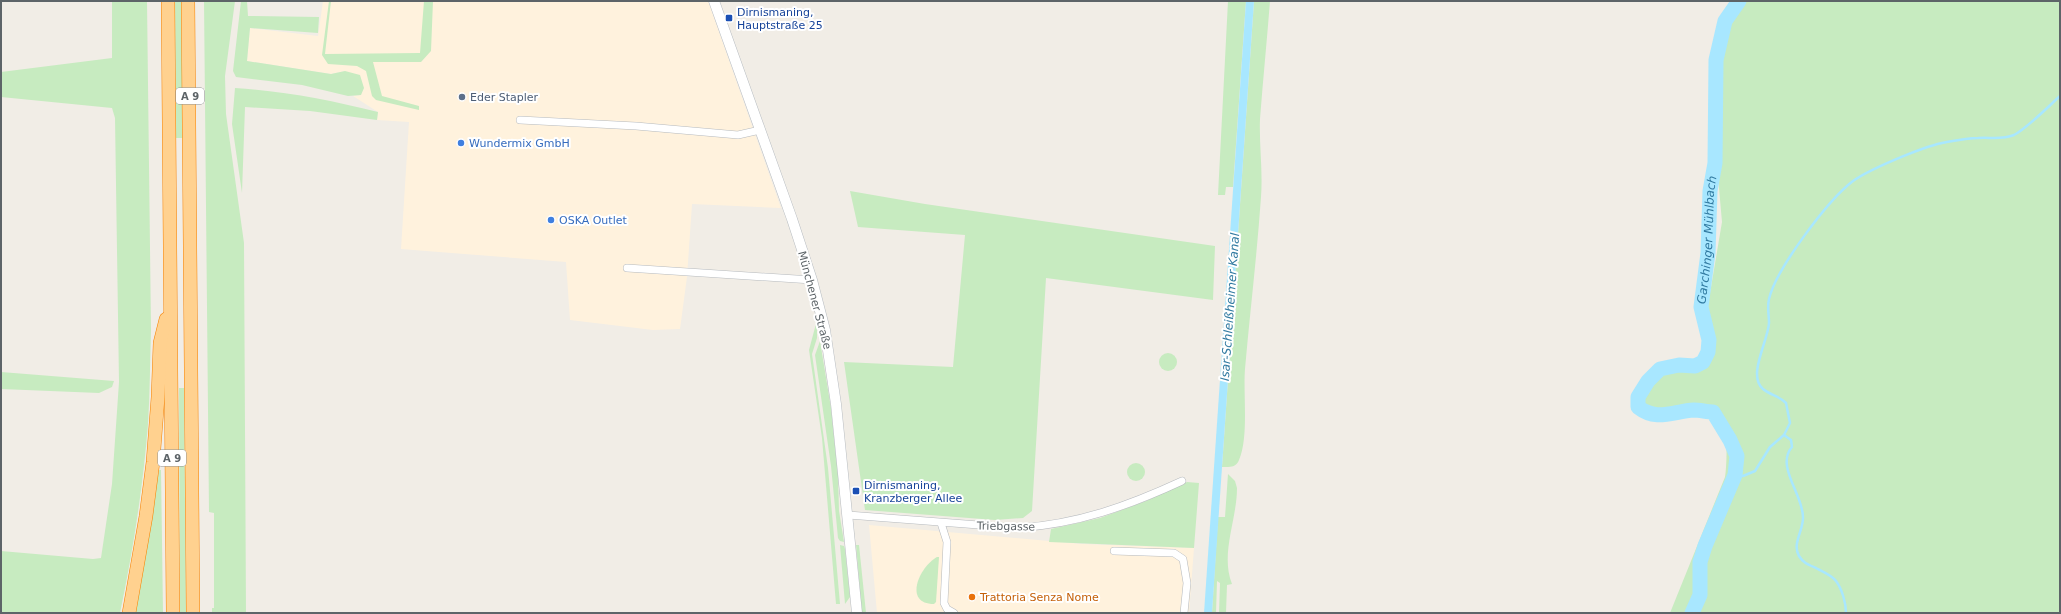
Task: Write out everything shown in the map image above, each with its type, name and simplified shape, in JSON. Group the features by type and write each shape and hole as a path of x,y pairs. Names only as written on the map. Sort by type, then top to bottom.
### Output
{"highway":[{"name":"A 9","path":"168,1 173,613"},
{"name":"A 9","path":"188,1 193,613"},
{"path":"129,613 146,516 153,462 160,343 171,304"}],"main road":[{"name":"Münchener Straße","path":"714,1 760,130 825,330 833,374 857,613"}],"street":[{"path":"520,120 632,126 738,135 760,130"},
{"path":"627,268 808,280"},
{"name":"Triebgasse","path":"848,515 1018,528 1044,527 1098,516 1146,498 1182,481"},
{"path":"941,523 947,542 944,603 947,609 954,613"},
{"path":"1114,551 1174,553 1184,559 1187,583 1184,613"}],"shaded area":[{"path":"323,1 708,1 781,208 692,204 687,277 680,329 653,330 570,320 566,262 401,249 409,122 377,120 378,112 353,96 361,95 345,71 331,74 247,61 250,28 318,36"},
{"path":"869,525 1082,544 1194,548 1189,613 877,613"}],"green space":[{"path":"112,1 147,1 151,330 150,389 143,471 129,566 120,613 1,613 1,551 93,559 101,558 112,484 119,382 115,118 112,108 1,97 1,72 112,58"},
{"path":"175,1 181,1 183,138 176,138"},
{"path":"204,1 235,1 225,76 226,114 244,243 246,613 212,613 212,608 214,608 214,513 209,512"},
{"path":"241,1 247,1 248,16 319,17 318,33 250,28 247,61 331,74 345,71 360,75 364,88 361,95 348,96 302,85 236,77 233,71"},
{"path":"329,1 331,1 325,54 420,53 424,1 433,1 431,51 421,62 373,62 382,96 419,106 419,110 376,100 372,96 366,71 357,66 328,64 322,55"},
{"path":"1228,1 1246,1 1233,187 1226,187 1225,195 1218,195"},
{"path":"1254,1 1270,1 1260,119 1262,178 1261,197 1245,369 1244,440 1238,463 1232,466 1222,467"},
{"path":"1736,1 2060,1 2060,613 1670,613 1725,477 1727,455 1725,428 1722,417 1713,407 1656,411 1647,409 1643,402 1642,396 1650,383 1664,371 1677,369 1703,369 1714,356 1708,305 1722,222 1711,98 1724,21"},
{"path":"235,88 253,89 307,97 378,112 377,120 310,111 245,107 242,193 232,124"},
{"path":"850,191 925,204 1215,246 1213,300 1046,278 1032,511 1023,518 995,520 865,510 844,362 953,367 965,235 858,227"},
{"path":"817,320 817,338 812,354 828,468 840,604 836,604 822,438 809,350"},
{"path":"820,341 831,408 838,475 839,511 844,542 840,541 838,538 831,466 815,355"},
{"path":"1164,353 1172,353 1177,358 1175,369 1172,371 1164,371 1159,366 1159,358"},
{"path":"1,372 114,381 112,387 99,393 1,389"},
{"path":"179,388 184,388 186,613 180,613"},
{"path":"1132,463 1140,463 1145,468 1143,479 1140,481 1132,481 1127,476 1127,468"},
{"path":"159,470 161,470 163,613 135,613"},
{"path":"1228,474 1235,481 1237,488 1228,549 1229,573 1232,584 1227,585 1226,613 1219,613 1220,583 1217,581 1216,613 1212,613 1218,517 1225,517"},
{"path":"1187,482 1199,483 1194,548 1049,542 1051,529 1100,518 1146,501"},
{"path":"840,545 844,546 845,549 850,597 845,604"},
{"path":"856,545 859,545 866,613 862,613"},
{"path":"939,557 936,602 934,604 924,602 919,598 917,584 920,576 930,562"}],"water":[{"name":"Isar-Schleißheimer Kanal","path":"1246,1 1254,1 1212,613 1204,613"}],"waterway":[{"name":"Garchinger Mühlbach","path":"1692,613 1700,595 1700,562 1705,546 1735,475 1737,456 1730,440 1713,412 1694,410 1659,415 1652,414 1638,407 1638,397 1648,381 1660,369 1679,365 1695,366 1703,362 1708,352 1709,340 1701,307 1708,253 1710,191 1715,163 1716,60 1725,21 1739,1"},
{"path":"1735,475 1743,476 1755,471 1770,447 1784,435 1790,423 1786,403 1763,389 1757,376 1760,358 1768,330 1768,302 1774,286 1792,253 1830,203 1842,190 1861,176 1921,149 1942,143 1973,138 2010,137 2019,132 2060,96"},
{"path":"1784,435 1791,440 1792,447 1788,455 1787,463 1788,472 1802,509 1803,523 1797,542 1797,551 1804,562 1835,579 1843,596 1846,613"}],"place":[{"name":"Dirnismaning, Hauptstraße 25","path":"729,18"},
{"name":"Eder Stapler","path":"462,97"},
{"name":"Wundermix GmbH","path":"461,143"},
{"name":"OSKA Outlet","path":"551,220"},
{"name":"Dirnismaning, Kranzberger Allee","path":"856,491"},
{"name":"Trattoria Senza Nome","path":"972,597"}]}
